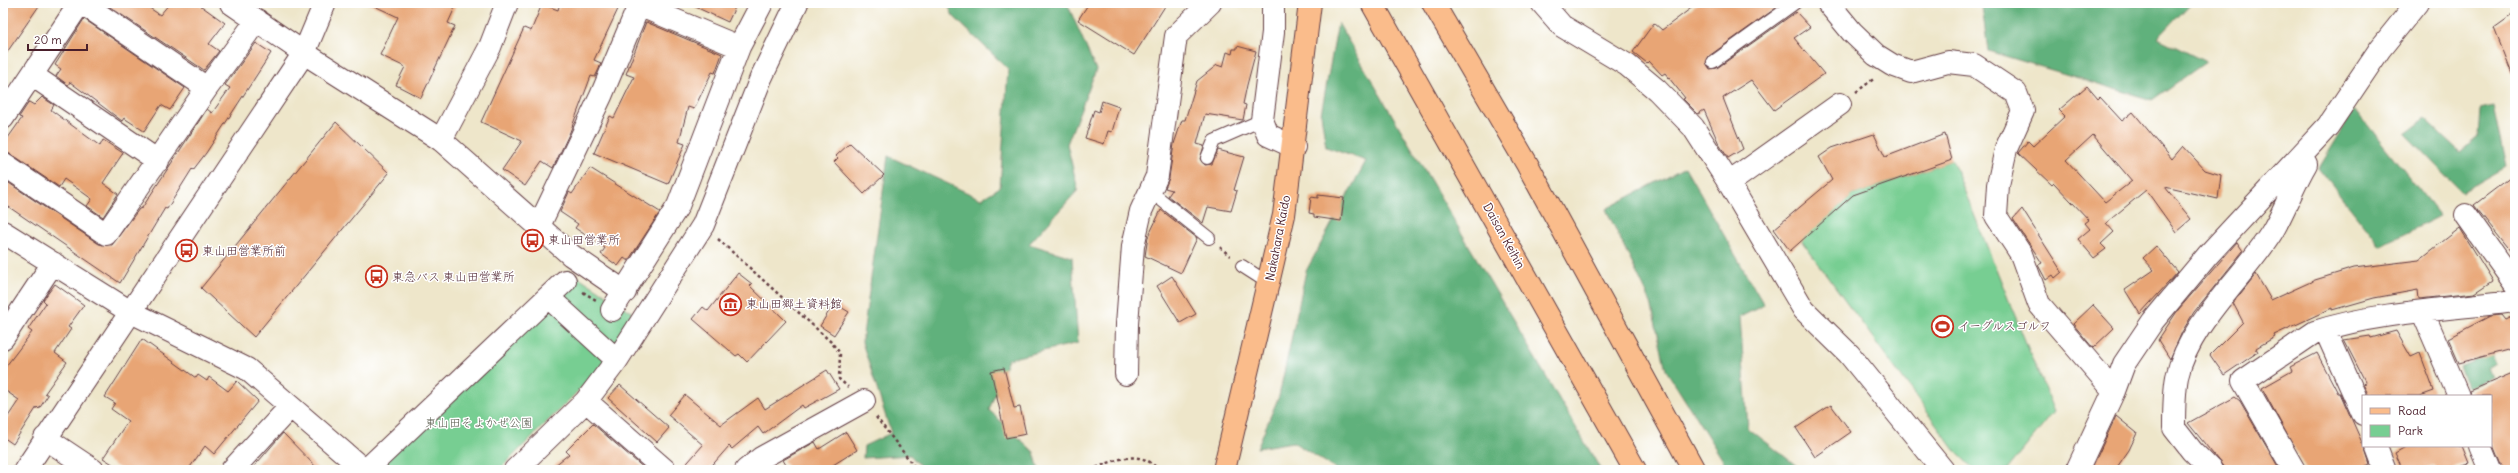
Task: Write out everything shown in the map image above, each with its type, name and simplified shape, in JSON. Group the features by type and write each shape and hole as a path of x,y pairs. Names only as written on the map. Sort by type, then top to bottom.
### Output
{"main road":[{"name":"Nakahara Kaido","path":"1224,470 1270,284 1284,215 1294,147 1310,3"},
{"name":"Daisan Keihin","path":"1372,3 1635,470"},
{"path":"1433,3 1527,164 1694,470"}],"street":[{"path":"3,118 81,3 207,88"},
{"path":"231,3 304,53 441,140 538,228 578,260 625,292"},
{"path":"25,470 129,311 304,53 325,3"},
{"path":"441,140 490,47 507,3"},
{"path":"612,310 625,292 678,206 740,47 762,3"},
{"path":"515,470 586,401 617,360 703,225 761,78 797,3"},
{"path":"1126,374 1127,324 1133,246 1141,211 1157,176 1176,36 1210,3"},
{"path":"1273,3 1274,32 1262,120 1268,135 1294,147"},
{"path":"1542,3 1562,26 1627,65 1657,90 1693,127 1729,183 1804,310 1849,354 1944,470"},
{"path":"1828,3 1852,32 1876,55 1892,65 1911,72 1948,62 1974,65 2016,93 2023,111 2006,149 1998,185 1996,216 2020,254 2039,304 2114,391"},
{"path":"2211,470 2192,451 2174,428 2178,376 2190,346 2212,310 2272,232 2292,186 2328,126 2380,48 2417,3"},
{"path":"538,228 601,96 638,4 740,47"},
{"path":"3,164 106,234 158,161 207,88 257,20"},
{"path":"32,75 158,161"},
{"path":"1729,183 1840,104"},
{"path":"2077,470 2114,391 2124,364 2154,321 2208,255 2328,126"},
{"path":"2466,215 2515,284"},
{"path":"3,232 129,311 247,369 365,470 565,281"},
{"path":"3,338 53,264"},
{"path":"548,297 617,360"},
{"path":"2294,470 2243,381 2315,332 2325,329 2364,320 2515,301"},
{"path":"2423,313 2459,395"},
{"path":"2325,329 2362,412"},
{"path":"586,401 665,470"},
{"path":"746,470 762,458 864,401"},
{"path":"232,470 290,407"},
{"path":"46,438 93,470"},
{"path":"2376,447 2385,470"},
{"path":"2480,447 2490,470"}],"lane":[{"path":"1712,62 1794,3"},
{"path":"1207,158 1214,141 1262,120"},
{"path":"1150,191 1209,238"},
{"path":"1242,266 1270,284"}],"path":[{"path":"1840,104 1892,65"},
{"path":"703,225 831,342 840,353 839,379 864,401 918,470"},
{"path":"1209,238 1242,266"},
{"path":"565,281 612,310"},
{"path":"1091,470 1119,457 1140,458 1153,463 1158,470"}],"green space":[{"path":"947,3 1067,3 1096,70 1067,144 1078,190 1029,244 1072,257 1078,343 1008,359 989,410 1034,452 1039,470 924,470 910,455 863,458 864,446 891,433 862,342 888,156 981,199 1000,187 1008,69 953,16"},
{"path":"1979,3 2191,3 2158,38 2206,62 2152,100 1988,51 1982,7"},
{"path":"1338,23 1601,470 1338,470 1293,442 1257,448 1279,396 1306,271 1366,161 1326,147 1321,114"},
{"path":"2493,106 2506,167 2462,192 2405,134 2425,119 2460,152 2478,137 2480,109"},
{"path":"2355,109 2440,216 2380,246 2319,168"},
{"name":"イーグルスゴルフ","path":"1952,160 2054,412 2007,470 1975,470 1958,454 1801,240 1853,195"},
{"path":"1685,167 1764,305 1740,317 1748,428 1802,470 1729,470 1666,370 1651,303 1606,209"},
{"name":"東山田そよかぜ公園","path":"568,270 632,312 604,365 499,470 387,470 377,460 382,454"},
{"path":"2488,344 2496,363 2488,368 2493,377 2468,387 2459,367 2474,361 2470,352"}],"building":[{"path":"3,3 41,3 3,58"},
{"path":"104,3 142,3 160,15 170,3 197,3 225,23 209,44 219,51 204,70"},
{"path":"368,3 457,3 448,23 455,26 421,98 396,85 405,67 380,55 398,17"},
{"path":"560,3 609,3 619,7 594,60 601,63 599,69 595,77 591,76 570,132 553,168 542,161 525,186 502,170 522,141 481,122 524,28 531,31 542,4 558,10"},
{"path":"687,3 737,3 728,22"},
{"path":"1089,3 1167,3 1134,55 1078,20"},
{"path":"1698,3 1772,3 1776,8 1709,56 1706,62 1710,69 1717,68 1796,12 1810,27 1794,38 1824,74 1774,110 1751,80 1723,98 1743,149 1728,158 1719,144 1704,110 1698,114 1683,99 1685,98 1665,73 1662,75 1649,61 1647,63 1633,52 1654,23 1662,30"},
{"path":"2515,13 2515,79 2514,79 2494,28"},
{"path":"84,19 185,88 170,110 161,105 144,131 124,118 122,121 70,82 68,85 56,76 61,69 55,65"},
{"path":"646,22 722,54 715,73 712,72 694,109 688,107 679,142 685,144 668,184 594,153 610,116 614,118 634,77 626,74"},
{"path":"256,43 271,53 206,153 193,170 192,169 167,209 165,208 120,283 3,203 3,179 99,244 112,245 139,209 142,208 207,109 212,113 230,88 225,85"},
{"path":"1237,46 1256,51 1243,104 1246,105 1243,120 1205,114 1197,144 1204,146 1200,159 1205,165 1212,164 1218,150 1244,157 1234,190 1237,191 1231,211 1208,207 1203,223 1168,196 1172,190 1165,188 1169,178 1174,144 1182,120 1185,120 1197,81 1217,65 1223,67 1227,52 1232,54 1233,49 1237,49"},
{"path":"2087,86 2098,99 2100,97 2122,121 2133,112 2172,159 2183,146 2205,170 2221,175 2218,199 2165,187 2191,219 2176,232 2146,190 2106,223 2114,232 2101,244 2106,249 2094,258 2078,239 2090,229 2085,223 2089,220 2054,183 2052,185 2018,153 2028,141 2033,146 2065,116 2059,110","holes":["2093,135 2132,181 2105,202 2066,160"]},
{"path":"42,97 54,105 51,110 100,146 103,140 123,153 103,183 118,194 103,217 87,206 92,199 64,179 59,187 10,154 3,152 3,145 22,118 19,117 29,102 34,105"},
{"path":"1102,101 1119,107 1112,132 1108,131 1104,144 1085,138 1094,110 1099,112"},
{"path":"336,122 389,173 254,337 201,288"},
{"path":"1874,134 1885,157 1945,134 1952,160 1853,195 1790,251 1774,229 1832,180 1819,157 1832,148"},
{"path":"850,143 884,175 864,194 834,162 838,158 836,156"},
{"path":"590,168 660,212 628,261 624,258 618,266 601,254 605,248 575,228 578,224 560,212 569,192 572,194"},
{"path":"2515,174 2515,257 2474,205"},
{"path":"1318,195 1344,198 1341,221 1314,217 1314,214 1309,213 1311,197 1318,198"},
{"path":"2022,209 2062,272 2055,278 2053,275 2046,280 2038,265 2042,263 2013,219"},
{"path":"1161,210 1197,238 1181,273 1145,256 1148,237"},
{"path":"2460,228 2493,281 2475,293 2419,299 2418,290 2374,298 2332,310 2332,308 2274,335 2275,337 2256,348 2258,352 2224,375 2210,355 2243,322 2233,303 2256,274 2271,300 2315,280 2354,268 2419,260"},
{"path":"2237,242 2243,251 2194,312 2182,332 2170,359 2158,340 2178,310"},
{"path":"2156,246 2178,272 2140,314 2125,290 2154,270 2143,258"},
{"path":"738,273 752,284 750,286 786,321 747,362 739,354 736,356 693,319 703,307 708,311"},
{"path":"1172,276 1196,314 1180,323 1157,286"},
{"path":"55,284 84,305 68,327 71,329 55,353 67,362 45,393 48,395 39,409 37,407 13,444 3,437 3,424 19,400 3,389 3,370 32,332 28,329 46,303 43,300"},
{"path":"834,303 849,312 834,335 820,326"},
{"path":"2093,305 2114,328 2093,348 2073,324"},
{"path":"2501,315 2505,320 2515,315 2515,348 2459,363 2448,338 2490,316"},
{"path":"2396,331 2411,357 2420,353 2434,391 2423,395 2368,395 2363,384 2366,383 2344,340 2370,336 2371,338"},
{"path":"142,339 196,378 198,375 207,381 209,377 228,391 237,381 258,401 214,454 205,446 188,470 122,470 103,458 128,421 111,409 115,403 105,397"},
{"path":"2317,353 2338,393 2340,393 2362,442 2362,447 2364,447 2370,465 2360,470 2306,470 2262,388 2292,371 2290,367"},
{"path":"1004,368 1014,408 1020,407 1026,434 1006,438 991,371"},
{"path":"827,370 839,389 804,408 802,405 763,434 758,427 732,449 729,446 708,470 681,470 703,445 668,415 685,395 721,425 758,398 765,409"},
{"path":"2515,372 2515,467 2503,470 2492,442 2492,395 2471,395 2470,391"},
{"path":"620,385 669,428 657,442 608,398"},
{"path":"2235,397 2240,401 2280,470 2226,470 2188,423"},
{"path":"1831,405 1851,432 1815,457 1796,428"},
{"path":"2116,416 2137,433 2129,450 2115,470 2091,470"},
{"path":"593,424 646,470 549,470 569,454 566,451"},
{"path":"846,432 857,450 825,470 789,470 783,460 815,442 819,449"},
{"path":"283,433 319,470 251,470"},
{"path":"2405,447 2462,447 2469,463 2448,470 2436,470 2434,465 2419,470 2403,470 2395,453"}],"place":[{"name":"東山田営業所","path":"532,240"},
{"name":"東山田営業所前","path":"187,251"},
{"name":"東急バス 東山田営業所","path":"376,277"},
{"name":"東山田郷土資料館","path":"730,304"},
{"name":"イーグルスゴルフ","path":"1942,326"}]}
